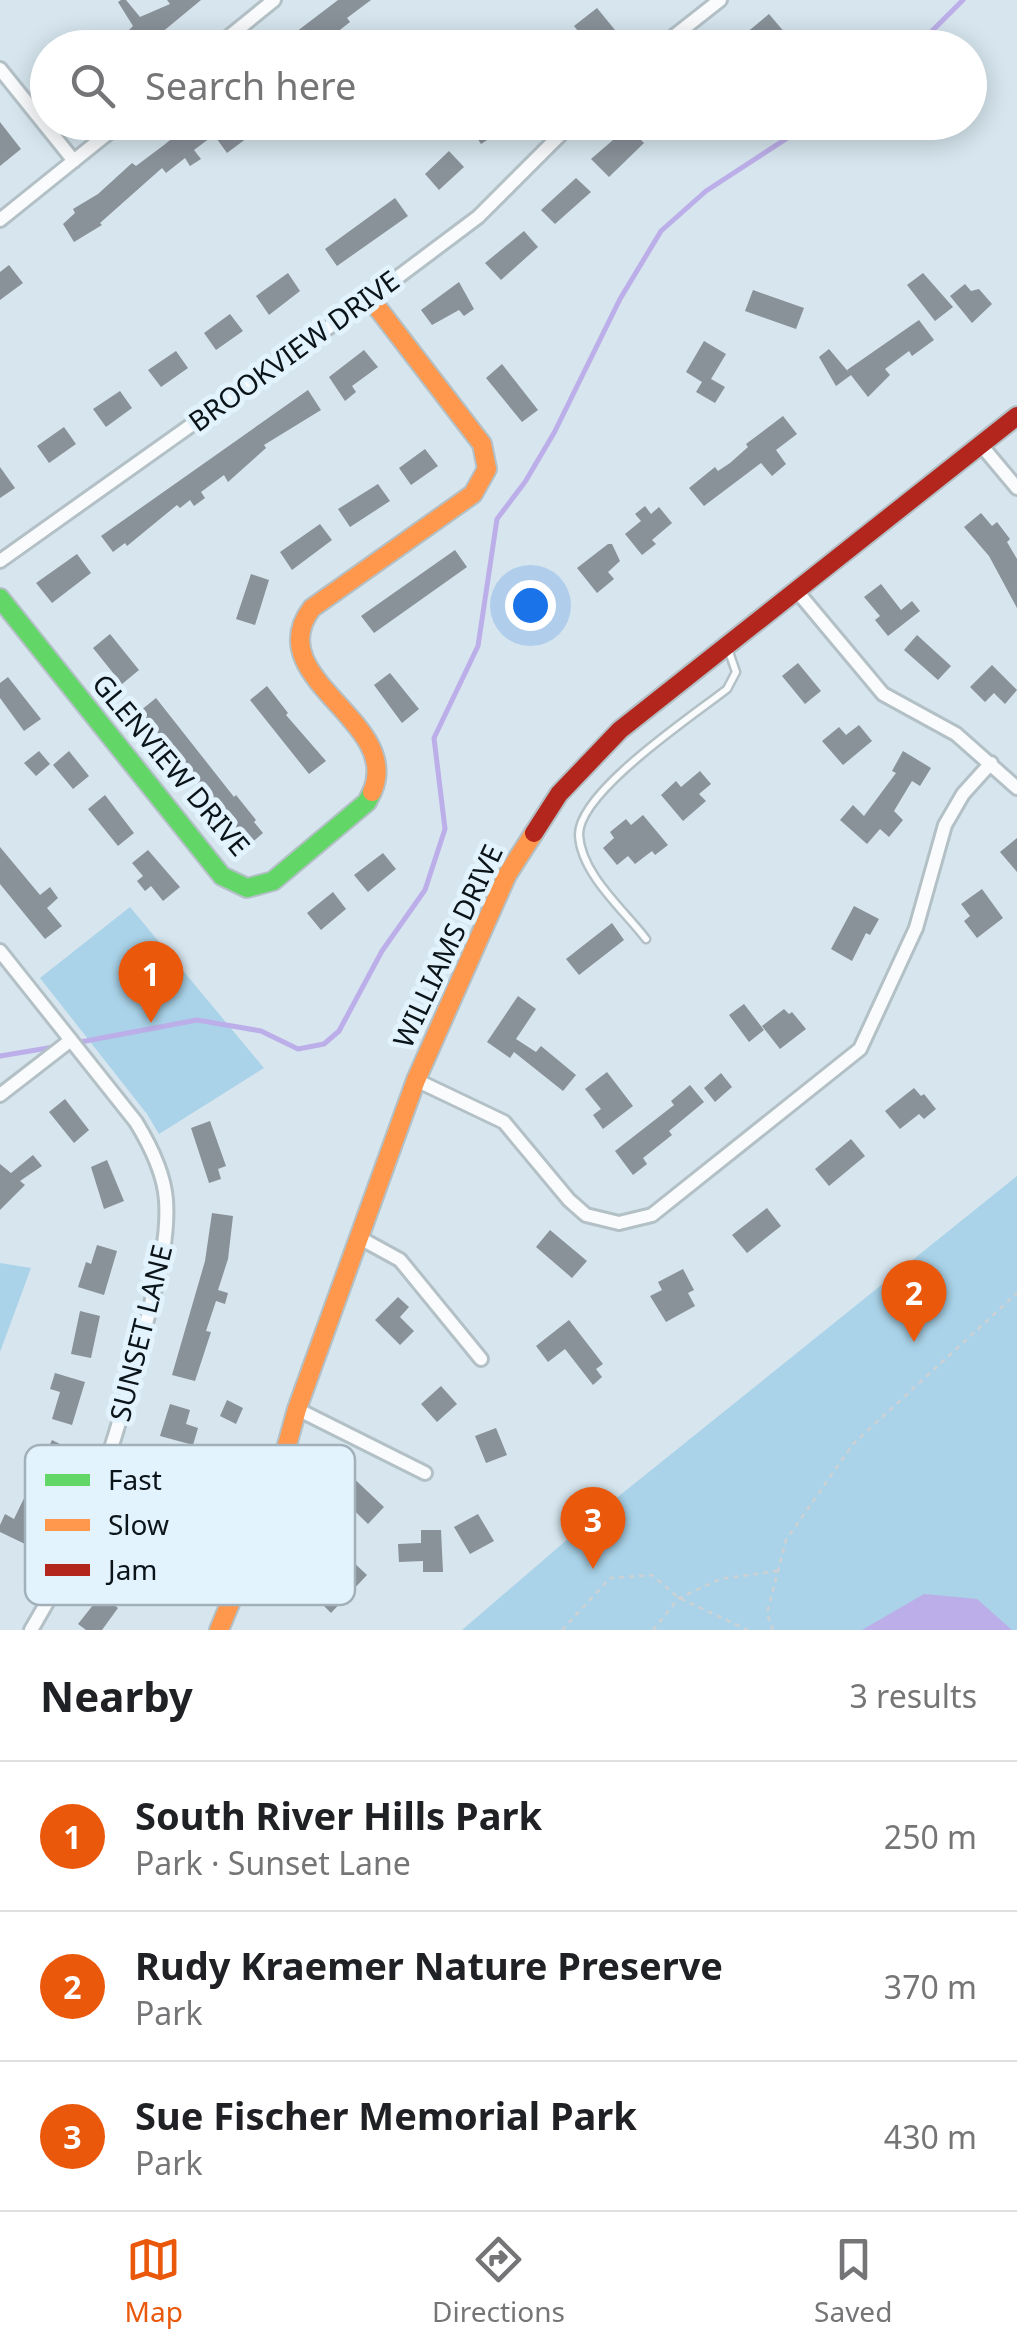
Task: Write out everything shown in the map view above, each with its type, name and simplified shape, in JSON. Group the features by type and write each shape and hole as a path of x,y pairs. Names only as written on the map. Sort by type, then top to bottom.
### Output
{"main road":[{"name":"GLENVIEW DRIVE","path":"0,598 222,876 247,888 273,881 367,802 379,776 372,748 301,658 297,639 301,622 312,608 474,494 487,470 482,444 370,298"},
{"name":"WILLIAMS DRIVE","path":"287,1445 416,1080 507,875 558,794 620,730 1017,416"},
{"name":"WILLIAMS DRIVE","path":"219,1630 229,1605"}],"street":[{"path":"237,30 274,0"},
{"path":"682,30 720,0"},
{"path":"0,70 30,107"},
{"path":"57,140 74,161"},
{"path":"0,220 100,140"},
{"name":"BROOKVIEW DRIVE","path":"0,562 478,217 556,140"},
{"path":"981,444 1017,488"},
{"path":"796,590 883,694 956,734 1017,788"},
{"path":"416,1080 504,1122 568,1200 586,1215 619,1223 652,1215 860,1050 916,928 945,825 964,794 991,763"},
{"name":"SUNSET LANE","path":"0,951 136,1122 153,1151 166,1196 166,1245 114,1445"},
{"path":"0,1095 71,1040"},
{"path":"358,1237 400,1260 481,1359"},
{"path":"297,1409 426,1473"},
{"name":"SUNSET LANE","path":"31,1630 44,1605"}],"lane":[{"path":"646,939 588,863 580,835 582,822 597,797 624,769 727,689 736,672 727,644"}],"path":[{"path":"773,1630 767,1612 786,1540 853,1444 1017,1293"},
{"path":"653,1630 679,1598 720,1579 778,1571"},
{"path":"562,1630 610,1578 652,1575 679,1598 748,1630"}],"shaded area":[{"path":"130,907 264,1068 159,1134 40,978"},
{"path":"1017,1176 1017,1630 462,1630 604,1508"},
{"path":"0,1263 31,1268 0,1352"},
{"path":"924,1594 977,1599 1012,1630 862,1630"}],"building":[{"path":"126,0 140,17 170,4 167,0 201,0 165,30 129,30 133,26 118,2"},
{"path":"338,0 371,0 347,18 350,22 340,30 299,30"},
{"path":"597,8 615,30 577,30 574,26"},
{"path":"769,14 783,30 750,30"},
{"path":"0,122 21,149 0,166"},
{"path":"170,140 207,140 194,150 201,159 190,166 185,158 166,173 162,168 102,225 74,242 63,224 75,213 73,209 98,194 132,163 136,166"},
{"path":"218,140 244,140 227,153"},
{"path":"613,140 644,143 609,177 591,159"},
{"path":"449,151 464,167 439,190 425,174"},
{"path":"576,178 591,192 555,224 541,210"},
{"path":"395,198 408,216 337,266 325,249"},
{"path":"524,231 538,247 501,280 485,263"},
{"path":"9,265 23,283 0,300 0,272"},
{"path":"288,273 300,291 269,315 256,296"},
{"path":"923,273 953,307 935,321 907,285"},
{"path":"459,282 474,309 464,316 459,310 432,325 421,310"},
{"path":"965,284 971,291 979,289 992,304 972,323 950,296"},
{"path":"753,290 804,308 796,329 745,311"},
{"path":"230,314 243,331 216,350 204,333"},
{"path":"919,320 934,340 912,356 909,351 885,369 890,375 868,397 847,370"},
{"path":"704,341 726,354 711,379 725,387 715,403 696,392 702,382 686,372"},
{"path":"829,349 851,375 836,386 819,357"},
{"path":"364,350 378,367 352,386 356,392 345,401 329,377"},
{"path":"176,351 188,368 161,387 148,370"},
{"path":"502,364 538,410 522,422 486,378"},
{"path":"308,390 321,410 264,445 266,448 228,482 224,475 201,492 205,498 194,506 190,500 180,508 177,505 127,546 125,543 113,552 101,536"},
{"path":"120,391 132,408 106,427 93,409"},
{"path":"783,416 797,434 776,450 786,464 772,476 761,463 704,506 689,488 715,467 718,471 730,463 748,447 746,444"},
{"path":"64,427 76,444 49,463 37,446"},
{"path":"425,449 438,466 411,485 399,468"},
{"path":"0,467 15,488 0,498"},
{"path":"378,484 390,501 350,527 338,509"},
{"path":"645,506 651,514 659,507 672,523 642,555 625,534 641,521 635,514"},
{"path":"981,513 992,526 997,522 1010,539 1007,542 1017,559 1017,608 989,556 964,527"},
{"path":"320,524 332,540 292,570 280,552"},
{"path":"612,544 620,561 608,572 614,579 597,593 577,568"},
{"path":"455,550 467,567 374,633 361,616"},
{"path":"77,554 91,573 52,603 36,583"},
{"path":"251,574 269,580 255,625 236,619"},
{"path":"881,584 901,610 912,601 920,611 888,636 875,620 880,616 864,597"},
{"path":"110,634 139,670 122,684 93,648"},
{"path":"917,635 951,666 938,680 904,650"},
{"path":"798,663 821,691 805,704 782,676"},
{"path":"992,665 1017,690 1005,704 994,693 985,702 970,687"},
{"path":"390,673 419,709 402,723 374,685"},
{"path":"8,677 41,719 24,731 0,698 0,683"},
{"path":"267,686 326,761 309,774 250,700"},
{"path":"156,698 256,820 263,833 248,846 140,711"},
{"path":"859,725 872,741 843,765 822,741 839,727 846,735"},
{"path":"39,751 50,764 36,776 24,763"},
{"path":"69,751 89,776 73,789 53,765"},
{"path":"903,751 931,768 920,786 912,781 894,811 903,820 889,837 880,829 867,844 840,820 853,805 864,816 896,773 892,771"},
{"path":"700,771 711,784 699,794 706,801 683,821 661,795 676,781 681,787"},
{"path":"105,795 134,833 118,846 88,809"},
{"path":"643,815 668,845 635,864 628,856 617,865 603,848 614,838 610,832 626,819 631,825"},
{"path":"1017,838 1017,872 1000,852"},
{"path":"0,847 40,895 50,887 58,898 47,908 62,926 45,939 0,884"},
{"path":"148,850 180,887 163,901 151,886 145,891 137,881 143,876 132,863"},
{"path":"383,853 396,869 368,892 354,875"},
{"path":"982,889 1003,918 977,938 964,921 970,916 961,904"},
{"path":"333,892 346,909 321,930 307,913"},
{"path":"854,906 879,919 870,935 866,933 852,961 831,949"},
{"path":"612,923 624,940 579,975 566,959"},
{"path":"518,996 536,1009 516,1039 536,1052 541,1046 576,1075 563,1091 514,1052 510,1058 487,1042"},
{"path":"744,1004 764,1030 749,1042 729,1015"},
{"path":"784,1009 792,1012 806,1029 780,1049 762,1026"},
{"path":"607,1072 633,1106 603,1129 593,1115 601,1109 585,1089"},
{"path":"721,1073 732,1087 715,1102 704,1088"},
{"path":"690,1085 704,1102 669,1131 672,1135 643,1158 647,1164 633,1175 615,1151 674,1105 671,1101"},
{"path":"914,1088 936,1109 924,1119 919,1114 900,1129 885,1111"},
{"path":"65,1099 89,1130 74,1143 49,1112"},
{"path":"210,1121 226,1166 218,1169 221,1179 209,1183 191,1128"},
{"path":"851,1139 865,1156 829,1186 815,1169"},
{"path":"33,1155 42,1166 20,1181 25,1185 0,1210 0,1164 11,1173"},
{"path":"107,1160 124,1201 104,1209 91,1167"},
{"path":"767,1208 781,1226 747,1253 732,1235"},
{"path":"212,1213 233,1216 228,1259 218,1290 228,1293 225,1304 216,1301 206,1331 211,1332 195,1381 172,1375 205,1261"},
{"path":"550,1230 587,1261 572,1278 536,1247"},
{"path":"97,1245 117,1251 104,1295 78,1287 86,1262 91,1264"},
{"path":"683,1269 694,1290 688,1293 695,1306 666,1322 650,1296 662,1290 658,1282"},
{"path":"398,1297 409,1307 400,1317 414,1331 400,1345 375,1320"},
{"path":"80,1311 100,1316 91,1358 71,1354"},
{"path":"569,1320 603,1364 596,1369 602,1377 593,1385 565,1349 548,1362 536,1346"},
{"path":"55,1373 85,1382 72,1425 52,1419 60,1392 50,1389"},
{"path":"441,1386 457,1404 437,1422 421,1404"},
{"path":"227,1400 243,1408 236,1424 220,1416"},
{"path":"170,1404 190,1410 186,1424 198,1428 193,1445 160,1436"},
{"path":"496,1428 507,1455 486,1463 475,1436"},
{"path":"355,1480 384,1507 368,1524 355,1511"},
{"path":"25,1496 25,1544 0,1532 5,1514 14,1519"},
{"path":"478,1514 494,1541 470,1554 454,1527"},
{"path":"421,1530 441,1530 443,1572 423,1572 423,1561 399,1562 398,1544 421,1543"},
{"path":"355,1564 367,1575 355,1588"},
{"path":"93,1605 118,1608 102,1630 86,1630 78,1624"}],"waterway":[{"path":"933,30 963,0"},
{"path":"75,1043 197,1020 261,1031 298,1049 324,1044 339,1031 382,951 425,890 445,829 434,738 478,646 497,519 554,433 620,299 661,231 706,191 784,140"},
{"path":"0,1056 54,1047"}],"traffic: fast":[{"path":"0,598 222,876 247,888 273,881 367,802 372,792"}],"traffic: slow":[{"path":"370,298 482,444 487,469 473,494 312,608 300,633 303,656 316,678 369,743 376,767 372,792"},
{"path":"287,1445 416,1080 507,875 534,833"},
{"path":"219,1630 229,1605"}],"traffic: jam":[{"path":"534,833 559,794 620,730 1017,416"}],"place":[{"name":"South River Hills Park","path":"151,1023"},
{"name":"Rudy Kraemer Nature Preserve","path":"914,1342"},
{"name":"Sue Fischer Memorial Park","path":"593,1569"}]}
